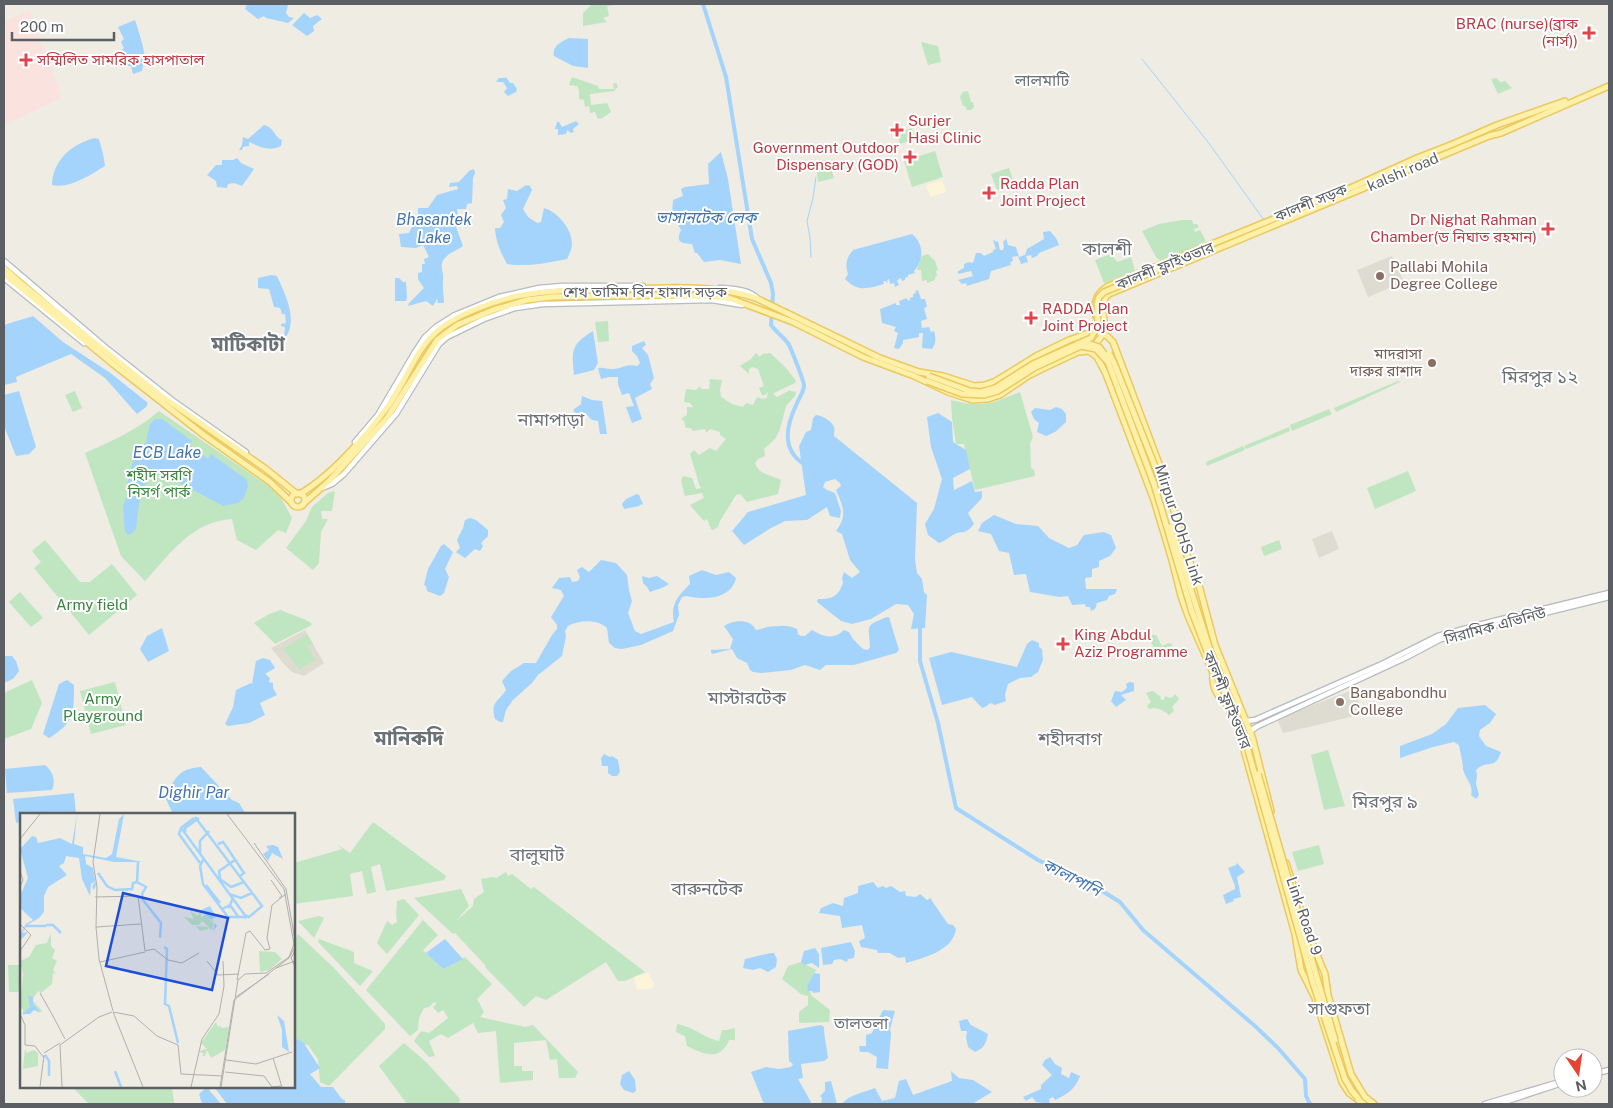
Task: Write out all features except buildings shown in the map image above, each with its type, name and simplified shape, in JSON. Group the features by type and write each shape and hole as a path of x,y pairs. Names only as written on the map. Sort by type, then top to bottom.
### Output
{"main road":[{"name":"কালশী সড়ক","path":"1093,331 1097,322 1094,307 1096,299 1101,291 1108,286 1355,186 1416,158 1497,125 1609,84"},
{"name":"kalshi road","path":"1103,334 1105,326 1103,303 1106,297 1113,292 1501,133 1609,84"},
{"name":"কালশী ফ্লাইওভার","path":"1084,342 1091,338 1097,330 1099,321 1097,303 1099,297 1104,292 1203,251 1251,228"},
{"path":"4,261 104,347 172,400 237,445 246,452 249,458"},
{"path":"4,268 115,363 266,469 298,494 304,499 302,505 296,507 270,482 205,436 4,274"},
{"path":"4,278 115,368 163,402"},
{"path":"354,442 378,414 414,352 425,337 436,327 455,315 499,297 539,288 562,286 695,286 742,291 754,294 758,298"},
{"name":"শেখ তামিম বিন হামাদ সড়ক","path":"298,494 318,482 332,469 386,409 418,356 434,334 447,324 474,311 517,296 550,291 699,289 740,293 758,298 854,346 919,372 944,376 969,385 980,386 996,381 1038,355 1093,331"},
{"name":"শেখ তামিম বিন হামাদ সড়ক","path":"302,505 322,488 393,411 411,379 437,340 457,326 488,312 518,302 552,297 718,296 738,300 784,319 863,357 914,376 960,397 978,400 1000,395 1023,379 1092,346 1103,334"},
{"path":"1093,331 1103,334"},
{"path":"1085,334 1094,337 1092,346"},
{"name":"Mirpur DOHS Link","path":"1103,334 1113,342 1161,469 1186,552 1200,589 1215,645 1246,722"},
{"path":"1084,342 1099,347 1108,358 1153,474 1215,666 1245,731 1346,1075 1358,1096 1365,1097"},
{"path":"914,376 975,392 986,391 999,386 1033,364 1072,346 1084,342 1100,345 1106,349 1112,358 1160,479 1167,490"},
{"path":"919,372 928,379 962,394 984,396 998,391 1034,368 1076,348 1089,346 1096,349 1102,356 1153,491 1154,500"},
{"name":"Mirpur DOHS Link","path":"1083,351 1095,354 1104,369 1154,500 1188,616 1239,729"},
{"name":"কালশী ফ্লাইওভার","path":"1102,356 1109,366 1148,465 1194,618 1213,667 1244,736 1317,998 1345,1079 1363,1104"},
{"path":"1016,367 1016,376 1023,379"},
{"path":"291,502 292,496 298,494"},
{"path":"1181,596 1187,601 1194,601 1198,598 1200,589"},
{"name":"সিরামিক এভিনিউ","path":"1246,722 1382,664 1438,636 1609,593"},
{"name":"সিরামিক এভিনিউ","path":"1250,732 1258,726 1408,657 1441,639 1609,596"},
{"path":"1188,616 1189,608 1192,606 1198,605 1206,611"},
{"name":"Link Road 9","path":"1246,722 1282,850 1308,933 1323,969 1328,995 1350,1074 1365,1097 1374,1104"},
{"name":"Link Road 9","path":"1239,729 1295,934 1301,970 1315,998 1342,1082 1349,1093 1363,1104"},
{"path":"1304,977 1318,978 1322,975 1323,969"},
{"path":"1486,1104 1553,1083"},
{"path":"1498,1104 1553,1087"}],"shaded area":[{"name":"সম্মিলিত সামরিক হাসপাতাল","path":"30,10 62,98 4,125 4,22"},
{"path":"942,180 946,192 930,197 926,185"},
{"name":"Pallabi Mohila Degree College","path":"1392,256 1404,282 1368,297 1357,270"},
{"path":"1332,531 1339,549 1319,558 1312,539"},
{"path":"305,630 324,663 304,676 292,672 271,648"},
{"name":"Bangabondhu College","path":"1355,689 1363,714 1283,733 1277,719"},
{"path":"648,973 654,983 653,988 637,990 634,977"}],"green space":[{"path":"592,4 613,5 607,6 609,16 603,18 607,22 583,26 583,13"},
{"path":"921,42 938,46 941,62 928,65"},
{"path":"572,77 598,86 599,89 614,89 613,84 616,83 618,87 615,91 590,94 591,105 607,103 611,112 598,119 595,112 590,113 589,106 585,107 584,100 579,99 577,86 569,85"},
{"path":"1497,78 1500,82 1505,81 1512,88 1498,94 1491,79"},
{"path":"968,91 974,107 971,110 967,110 963,106 960,97 963,92"},
{"path":"912,128 915,139 900,144 897,133"},
{"path":"935,151 943,177 912,187 904,161"},
{"path":"829,162 834,178 818,182 817,173 821,163"},
{"path":"1009,168 1013,180 1017,184 997,190 991,174"},
{"path":"1192,220 1193,224 1197,224 1199,227 1194,229 1195,232 1200,230 1206,241 1201,243 1201,246 1162,262 1156,257 1142,231 1159,224"},
{"path":"928,254 935,261 938,270 936,271 937,276 935,280 927,283 927,280 922,281 921,270 917,270 922,256"},
{"path":"1111,254 1117,262 1131,257 1135,271 1104,283 1095,260"},
{"path":"608,321 609,341 598,342 595,322"},
{"path":"756,353 760,357 762,354 770,353 786,368 796,381 774,393 777,397 790,390 796,392 795,396 786,406 780,429 775,439 764,449 765,456 758,459 755,463 762,472 781,480 778,494 747,502 740,494 736,495 718,527 713,530 707,519 704,521 690,505 704,498 702,493 685,496 681,481 683,476 692,478 696,489 702,488 700,487 690,454 694,450 699,455 710,448 716,451 726,439 720,435 720,432 710,429 706,433 705,429 693,431 691,428 686,428 684,421 681,419 687,415 687,407 693,407 690,403 684,402 686,389 696,390 700,386 701,389 709,389 710,379 722,380 721,397 732,404 743,407 746,403 753,405 757,397 767,398 768,392 762,395 759,388 764,386 758,369 752,367 749,369 749,374 740,366 751,359"},
{"path":"1398,381 1400,382 1336,412 1334,408"},
{"path":"75,391 82,408 73,412 65,395"},
{"path":"1020,392 1033,437 1030,443 1031,468 1034,470 1035,476 975,490 964,444 956,444 951,400 979,404 994,402"},
{"path":"1329,409 1332,414 1292,431 1290,425"},
{"name":"শহীদ সরণি নিসর্গ পার্ক","path":"159,411 267,485 281,498 292,518 286,533 278,530 256,550 237,540 232,519 218,521 193,532 173,550 145,581 121,556 85,453 133,429"},
{"path":"1289,427 1290,431 1246,449 1244,446"},
{"path":"1243,446 1245,450 1207,466 1206,462"},
{"path":"1408,471 1416,491 1375,509 1367,488"},
{"path":"335,491 332,511 321,511 322,519 328,519 321,532 319,563 313,570 286,548 306,521 312,507 328,493"},
{"name":"Army field","path":"45,540 80,582 90,582 112,564 137,595 89,635 34,568 41,562 32,551"},
{"path":"1279,540 1282,549 1264,556 1261,547"},
{"path":"20,592 43,618 31,627 9,602"},
{"path":"281,610 312,624 275,644 254,623 269,614"},
{"path":"307,634 313,644 308,646 305,643 315,660 300,669 283,649"},
{"path":"1150,635 1156,635 1162,646 1169,643 1173,645 1156,653 1149,637"},
{"path":"32,680 42,703 31,729 4,739 4,693"},
{"name":"Army Playground","path":"115,682 126,725 91,734 80,691"},
{"path":"1153,691 1160,695 1161,700 1165,699 1166,696 1169,698 1173,697 1175,694 1179,699 1172,707 1174,711 1169,715 1159,709 1149,709 1147,706 1151,702 1146,693"},
{"path":"1328,750 1345,806 1324,810 1311,755"},
{"path":"373,822 446,876 444,880 386,891 380,864 371,867 376,892 367,894 362,871 350,874 353,896 295,904 295,863 342,849 335,843 350,853"},
{"path":"1319,845 1324,864 1298,871 1292,852"},
{"path":"506,872 508,876 512,874 531,889 534,887 645,972 625,981 618,981 606,962 546,1000 536,996 524,1007 455,933 453,934 414,898 461,889 469,906 455,922 473,906 474,899 484,892 481,879 496,878"},
{"path":"404,899 419,915 387,954 377,943 387,921 392,925 397,922 397,901"},
{"path":"319,916 324,918 314,938 298,921"},
{"path":"423,920 438,935 423,950 443,969 465,957 492,984 477,999 484,1012 480,1017 525,1027 533,1025 578,1072 575,1078 559,1078 557,1059 550,1060 546,1040 514,1043 514,1066 522,1066 522,1071 533,1071 533,1080 500,1083 496,1031 478,1033 473,1023 448,1038 441,1034 429,1041 435,1056 429,1057 414,1041 421,1031 429,1033 448,1018 443,1010 438,1013 433,1007 437,1003 434,1002 429,1007 424,1008 419,1018 418,1030 410,1036 366,990"},
{"path":"298,934 334,968 385,1024 385,1029 329,1086 320,1082 318,1059 308,1045 295,1043 295,939"},
{"path":"319,939 354,952 354,963 373,971 360,986 318,942"},
{"path":"801,962 816,970 807,986 812,996 830,1010 829,1022 799,1023 799,1012 808,1005 808,996 801,994 782,979 788,966"},
{"path":"8,965 20,965 20,992 9,992"},
{"path":"677,1024 719,1041 722,1030 735,1028 735,1040 729,1040 726,1047 717,1054 706,1054 687,1046 685,1036 676,1032"},
{"path":"404,1043 426,1062 460,1099 459,1103 407,1104 379,1066"},
{"path":"73,1088 172,1088 174,1104 89,1104"}],"water":[{"path":"247,4 286,4 288,5 286,13 289,17 294,18 288,23 264,16 258,19 245,9"},
{"path":"304,13 310,18 317,15 322,19 313,26 314,31 307,36 292,25"},
{"path":"135,20 146,64 143,65 142,71 133,74 131,66 127,66 117,54 124,48 121,42 124,39 118,27"},
{"path":"569,38 588,39 588,68 573,66 554,56 556,47"},
{"path":"506,77 517,89 516,92 508,96 504,92 507,88 503,82 496,82 499,78"},
{"path":"576,121 579,124 573,129 574,132 571,133 567,130 566,134 558,135 558,129 555,129 557,122 562,127"},
{"path":"264,125 270,128 282,140 281,146 269,149 249,142 249,146 239,150 243,137 248,139"},
{"path":"94,138 99,139 105,166 73,183 59,186 52,185 56,168 65,155 71,149"},
{"name":"ভাসানটেক লেক","path":"721,152 728,179 741,264 720,260 704,262 695,253 692,244 680,242 679,234 681,230 672,214 673,200 683,196 681,189 709,184 708,164"},
{"path":"237,158 241,163 254,169 242,186 234,183 228,184 227,188 217,187 216,181 207,175 216,165 222,164 222,160"},
{"name":"Bhasantek Lake","path":"474,169 472,203 467,204 466,209 457,209 461,222 456,227 463,246 448,255 442,262 444,303 437,303 437,299 433,306 426,301 408,306 424,288 418,279 418,273 422,272 422,264 425,264 424,259 429,257 423,245 416,248 401,247 399,234 409,233 418,214 418,208 428,208 437,195 458,189 457,186 449,187 450,183 459,182 469,171"},
{"path":"526,185 530,186 532,190 523,209 528,217 537,223 541,222 544,208 559,217 567,227 572,244 567,259 530,265 507,264 496,238 495,228 500,228 504,222 501,215 506,208 503,200 507,199 508,189 517,191"},
{"path":"1050,231 1059,245 1032,258 1031,255 1026,256 1028,262 1021,264 1018,256 1012,257 1011,265 991,271 989,279 967,286 966,283 962,284 958,280 973,276 971,271 958,274 958,271 964,268 964,264 973,263 976,253 981,253 984,256 993,252 996,249 993,240 998,242 1000,250 1003,250 1003,242 1006,239 1005,235 1008,245 1016,247 1019,257 1025,255 1027,249 1044,239 1043,232"},
{"path":"912,234 916,237 920,246 920,262 914,271 915,273 908,275 905,280 902,281 901,278 897,281 899,285 895,287 894,283 890,284 889,279 887,280 888,283 883,281 884,284 859,288 845,279 848,274 847,262 853,250"},
{"path":"271,275 277,276 289,306 291,322 286,337 284,337 285,327 281,326 281,324 286,323 285,314 282,314 280,308 274,307 269,289 258,288 258,278"},
{"path":"395,278 406,282 406,301 395,301"},
{"path":"918,290 921,299 925,299 927,307 924,308 927,319 921,321 922,328 929,327 931,332 934,331 934,345 932,349 922,348 923,333 919,333 919,337 903,340 899,349 894,348 898,333 894,331 896,327 882,323 880,309 896,303 896,305 900,305 899,301 907,298 908,301 910,300 913,294 916,293 915,291"},
{"path":"33,316 63,342 109,372 148,403 146,407 137,414 105,378 71,354 16,377 17,382 4,385 4,325"},
{"path":"593,331 598,363 594,370 574,375 574,349 580,340"},
{"path":"644,341 646,345 642,348 648,355 654,378 650,384 652,389 635,398 642,419 632,423 626,407 634,406 629,393 622,395 618,384 618,377 601,379 598,368 611,369 630,365 637,366 640,363 632,351 632,346"},
{"path":"19,391 36,447 29,454 16,456 4,426 4,395"},
{"path":"582,396 602,401 607,434 600,434 598,421 592,420 587,415 580,418 573,410 581,404"},
{"path":"1056,407 1062,409 1066,414 1066,422 1055,432 1046,436 1037,432 1039,423 1034,419 1031,412 1035,408 1050,410"},
{"path":"938,413 952,422 953,442 966,450 970,469 953,478 954,490 972,481 975,492 982,491 982,498 968,513 974,524 965,532 957,533 939,543 928,535 925,524 934,509 942,479 931,447 927,417"},
{"path":"816,415 829,421 834,427 834,436 917,503 915,560 917,573 922,579 924,592 927,595 925,628 911,629 914,614 908,605 896,604 871,619 852,624 841,621 817,602 818,599 831,598 837,594 843,583 844,572 852,578 860,572 850,560 842,534 836,531 842,520 843,511 836,490 841,486 835,479 825,482 823,487 835,493 841,511 840,518 830,516 827,507 807,520 785,521 744,545 732,531 748,512 806,495 799,446 806,432 811,430 813,418"},
{"name":"ECB Lake","path":"155,419 162,419 192,441 189,445 201,456 203,455 208,459 211,454 247,480 248,486 244,498 238,503 223,506 167,476 157,475 150,478 145,485 139,502 136,529 128,535 125,532 123,506 129,492 128,478 132,464 146,442 150,424"},
{"path":"637,494 643,504 624,509 622,504 626,499"},
{"path":"994,515 1016,524 1038,526 1049,538 1069,548 1077,545 1084,535 1104,532 1111,535 1116,548 1110,556 1099,561 1099,567 1092,569 1092,577 1085,578 1086,589 1117,589 1115,594 1109,596 1107,600 1097,603 1095,609 1091,611 1090,607 1086,607 1085,604 1072,605 1068,596 1060,597 1030,592 1026,574 1014,575 1009,553 999,551 991,534 978,531 982,523"},
{"path":"470,518 476,520 488,530 488,536 481,543 483,546 480,551 475,549 465,558 456,552 460,548 457,540 465,520"},
{"path":"444,544 453,552 445,569 449,577 444,593 440,596 427,591 424,585 428,569"},
{"path":"601,560 616,563 627,575 632,601 628,613 635,631 641,634 674,622 674,605 690,584 689,576 702,570 716,575 729,572 736,578 729,591 716,597 682,597 678,605 679,615 673,631 641,645 622,649 615,648 609,643 607,628 598,623 583,622 568,626 565,631 566,636 562,656 538,675 513,700 506,710 503,722 495,719 494,706 506,690 502,681 511,671 524,663 536,663 557,629 557,625 551,617 564,596 561,590 552,588 559,578 570,577 572,582 578,581 580,577 577,570 582,567 589,572"},
{"path":"642,576 649,578 657,576 669,584 650,592 643,583"},
{"path":"889,617 899,650 896,653 854,665 826,665 820,670 805,665 791,670 761,673 750,670 747,663 737,658 732,649 712,654 711,652 711,650 730,649 733,639 724,626 732,622 742,621 750,623 756,630 768,627 790,626 797,629 798,634 801,636 805,636 812,630 824,636 832,636 844,630 849,632 863,649 868,650 870,647 869,630 871,625"},
{"path":"162,628 169,651 148,662 140,649 147,636"},
{"path":"1032,640 1039,643 1039,647 1042,649 1043,660 1038,672 1031,677 1020,678 1008,684 1005,695 1006,701 995,705 990,703 982,708 972,697 942,705 929,658 951,652 1017,667 1027,644"},
{"path":"4,656 12,656 16,661 19,671 13,679 4,683"},
{"path":"263,658 270,660 275,668 265,674 270,678 269,682 273,683 273,688 277,695 260,703 265,715 249,723 228,726 225,724 233,707 236,690 252,684 256,661"},
{"path":"67,680 74,685 73,710 68,722 49,738 43,734 59,684"},
{"path":"1129,682 1134,683 1134,691 1121,695 1126,700 1116,707 1111,701 1115,691 1122,692 1127,688 1126,684"},
{"path":"1485,705 1496,714 1490,723 1480,730 1479,736 1486,746 1501,752 1496,761 1476,770 1476,784 1479,795 1476,799 1471,795 1472,791 1464,773 1459,745 1454,742 1400,758 1400,746 1432,734 1446,724 1458,708"},
{"path":"604,754 618,760 620,772 617,776 612,776 608,773 608,766 602,766 601,758"},
{"path":"45,765 53,776 52,790 7,793 5,769"},
{"name":"Dighir Par","path":"201,767 232,800 239,803 245,813 173,813 165,797 178,776 182,772"},
{"path":"74,793 76,813 20,813 20,822 16,823 13,799"},
{"path":"1237,863 1245,872 1237,877 1241,897 1233,899 1234,901 1226,904 1223,895 1235,889 1228,868"},
{"path":"873,882 878,888 891,886 900,892 905,891 906,896 916,897 920,894 927,900 931,898 948,924 953,925 956,929 954,937 936,952 906,963 905,957 898,958 890,953 878,953 877,950 861,947 859,941 865,938 862,925 842,928 840,916 819,913 821,908 833,903 843,906 844,898 858,893 858,886"},
{"path":"445,939 463,959 443,969 426,953"},
{"path":"851,942 855,951 854,958 848,959 847,962 840,959 834,960 832,964 823,965 821,948"},
{"path":"815,948 819,954 819,968 812,963 804,965 801,962 804,951"},
{"path":"774,953 777,959 776,967 768,972 760,968 753,970 743,968 745,959"},
{"path":"814,973 820,974 820,992 813,993 812,991 807,991 807,986"},
{"path":"883,1010 895,1011 890,1029 888,1069 876,1068 877,1057 868,1052 860,1052 859,1046 866,1046 866,1035 872,1033"},
{"path":"967,1019 971,1025 988,1034 984,1045 975,1052 968,1047 967,1031 961,1031 959,1021"},
{"path":"821,1025 824,1027 828,1058 824,1061 801,1064 803,1078 798,1079 811,1102 809,1104 764,1104 751,1072 766,1067 779,1069 791,1067 793,1064 789,1061 788,1031"},
{"path":"295,1038 303,1042 320,1068 310,1074 321,1087 333,1087 342,1099 345,1100 345,1104 227,1104 215,1088 295,1088"},
{"path":"1050,1057 1055,1064 1062,1068 1061,1074 1069,1078 1071,1072 1080,1076 1078,1081 1064,1096 1055,1100 1053,1097 1049,1099 1050,1104 1036,1102 1032,1097 1026,1101 1023,1097 1041,1089 1041,1085 1052,1075 1042,1065"},
{"path":"629,1071 635,1080 636,1091 633,1093 624,1090 620,1084 622,1075"},
{"path":"951,1071 959,1078 973,1080 992,1092 972,1104 842,1104 852,1096 875,1088 882,1101 895,1098 899,1081 906,1079 913,1095 952,1081"},
{"path":"831,1081 837,1104 821,1104 822,1098 820,1096 825,1091 825,1082"},
{"path":"206,1088 211,1088 209,1090 221,1104 202,1104 199,1094"}],"waterway":[{"path":"703,4 726,77 752,239 771,283 773,294 771,325 789,345 804,385 803,392 793,411 788,428 791,451 804,464"},
{"path":"1142,59 1208,142 1264,220"},
{"path":"811,257 807,221 816,177"},
{"name":"কালাপানি","path":"920,624 920,661 938,723 956,808 1038,860 1097,888 1120,902 1143,930 1278,1048 1305,1079 1306,1096 1310,1104"}],"place":[{"name":"BRAC (nurse)(ব্রাক (নার্স))","path":"1589,33"},
{"name":"সম্মিলিত সামরিক হাসপাতাল","path":"26,60"},
{"name":"Surjer Hasi Clinic","path":"897,130"},
{"name":"Government Outdoor Dispensary (GOD)","path":"910,157"},
{"name":"Radda Plan Joint Project","path":"989,193"},
{"name":"Dr Nighat Rahman Chamber(ড নিঘাত রহমান)","path":"1548,229"},
{"name":"Pallabi Mohila Degree College","path":"1380,276"},
{"name":"RADDA Plan Joint Project","path":"1031,318"},
{"name":"মাদরাসা দারুর রাশাদ","path":"1432,363"},
{"name":"King Abdul Aziz Programme","path":"1063,644"},
{"name":"Bangabondhu College","path":"1340,702"}],"district":[{"name":"লালমাটি","path":"1042,80"},
{"name":"কালশী","path":"1107,249"},
{"name":"মাটিকাটা","path":"248,344"},
{"name":"মিরপুর ১২","path":"1540,377"},
{"name":"নামাপাড়া","path":"551,420"},
{"name":"মাস্টারটেক","path":"747,698"},
{"name":"মানিকদি","path":"409,738"},
{"name":"শহীদবাগ","path":"1070,739"},
{"name":"মিরপুর ৯","path":"1385,802"},
{"name":"বালুঘাট","path":"537,855"},
{"name":"বারুনটেক","path":"707,889"},
{"name":"সাগুফতা","path":"1339,1009"},
{"name":"তালতলা","path":"861,1023"}]}
